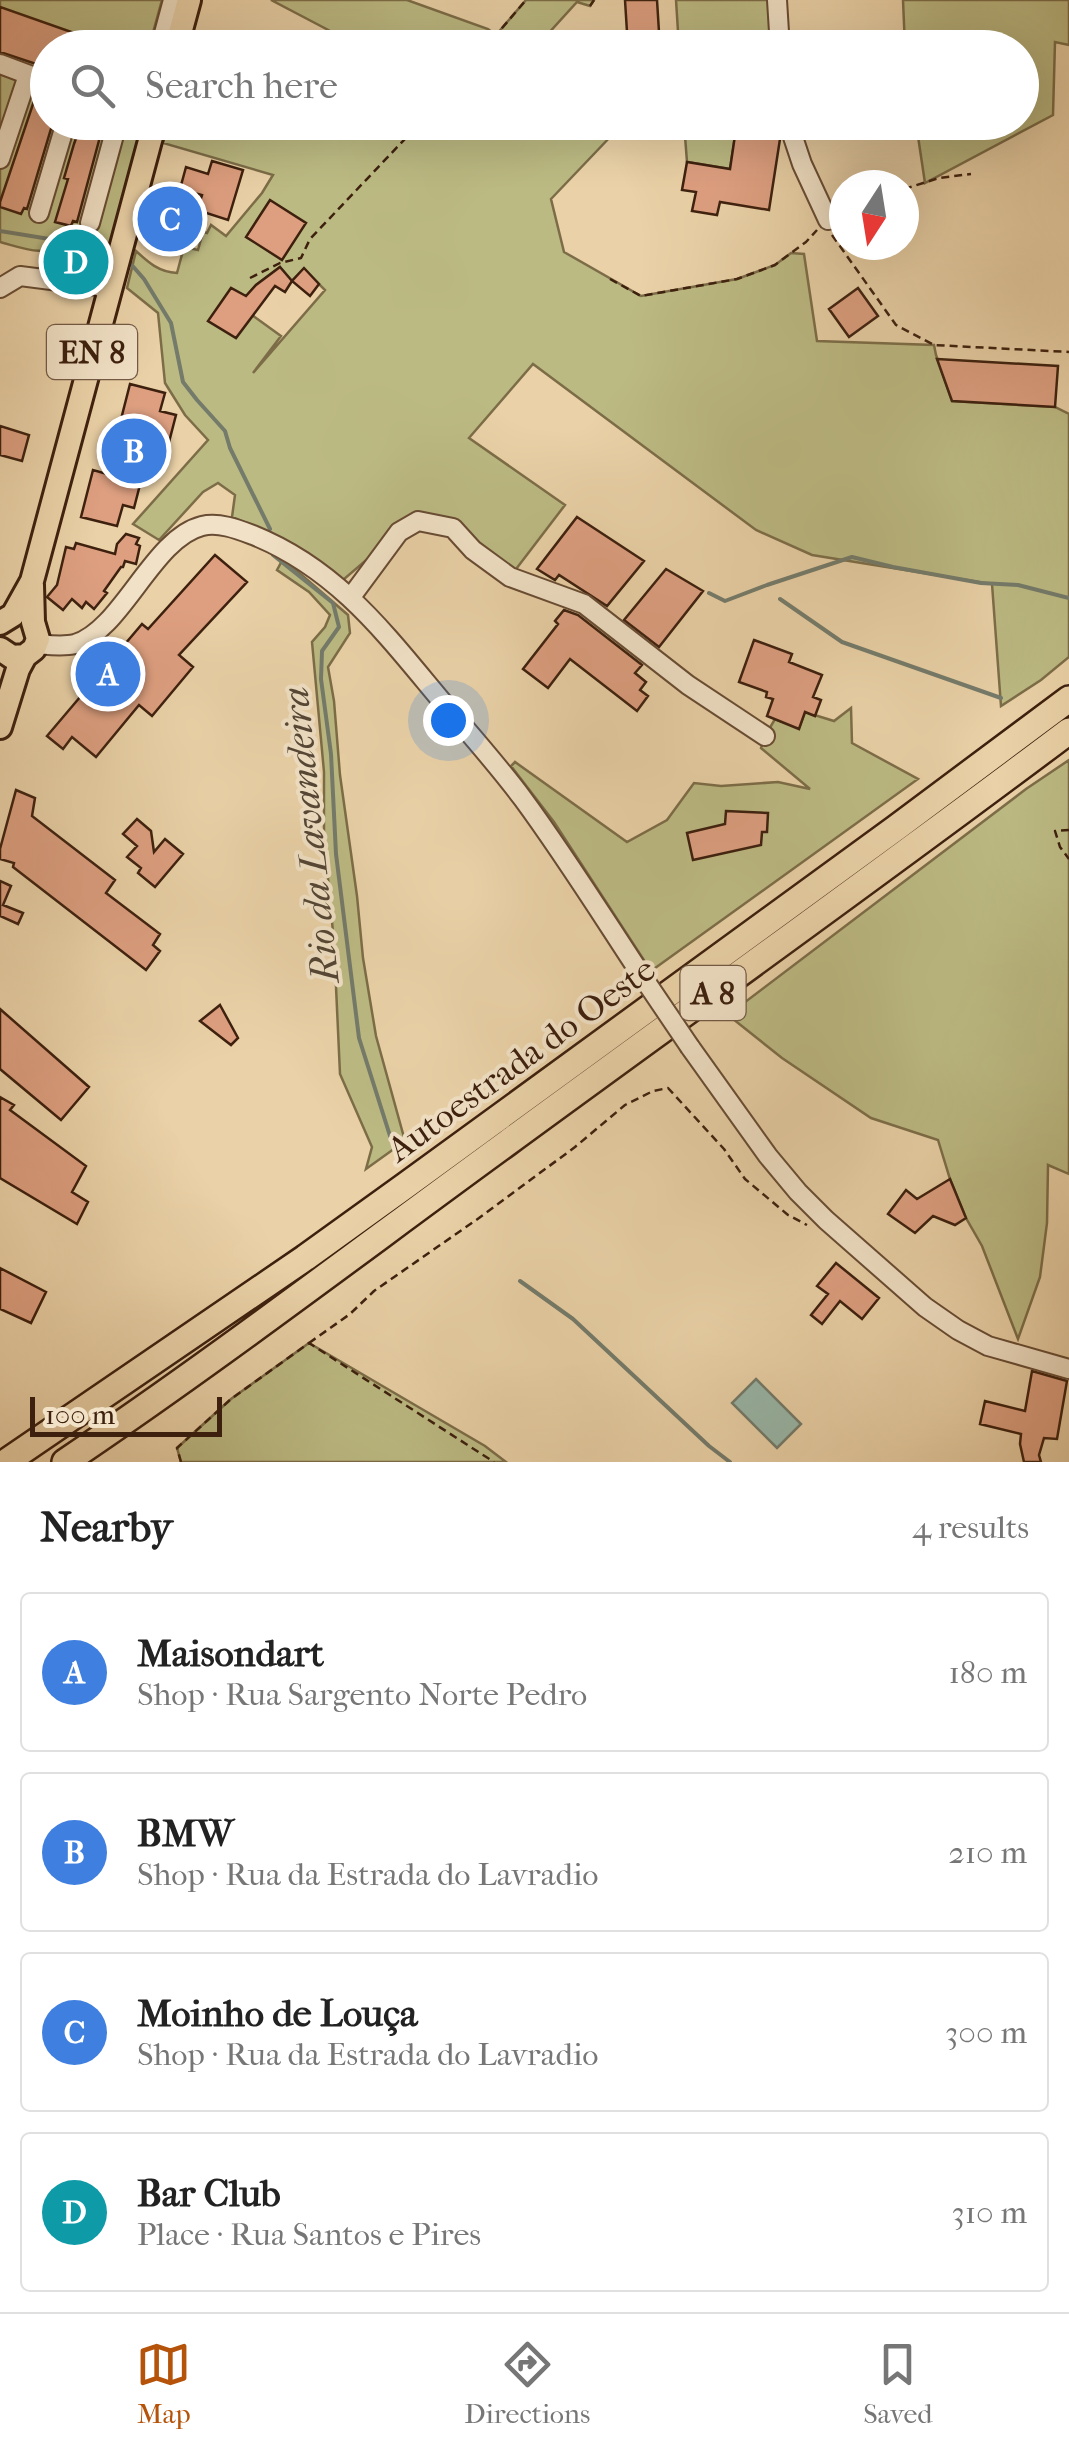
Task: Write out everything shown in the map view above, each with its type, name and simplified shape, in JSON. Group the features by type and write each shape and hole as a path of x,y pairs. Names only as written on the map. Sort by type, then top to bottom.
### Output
{"highway":[{"name":"Autoestrada do Oeste","path":"6,1462 391,1197 1069,699"},
{"name":"Autoestrada do Oeste","path":"65,1462 419,1209 1069,731"}],"main road":[{"path":"181,30 189,0"},
{"name":"EN 8","path":"0,726 19,628 150,140"},
{"path":"0,650 12,657 19,628"},
{"path":"0,650 0,658"}],"street":[{"path":"165,30 173,0"},
{"path":"777,0 779,30"},
{"path":"0,64 28,75 0,159"},
{"path":"39,213 61,140"},
{"path":"90,223 113,140"},
{"path":"794,140 828,220"},
{"path":"0,288 20,276 109,290"},
{"path":"351,597 399,532 418,522 453,528 473,550 510,577 584,604 688,685 765,736"},
{"path":"19,628 67,645 85,640 118,609 167,550 203,526 226,526 276,546 318,571 351,597 389,638 520,796 690,1047 798,1192 958,1330 1002,1352 1069,1369"}],"path":[{"path":"501,30 526,0"},
{"path":"590,6 594,0"},
{"path":"250,278 280,263 301,258 310,239 404,140"},
{"path":"919,185 971,174"},
{"path":"610,279 641,296 737,279 775,265 828,220"},
{"path":"828,220 832,235 896,325 934,344 1069,352"},
{"path":"1069,830 1055,832 1069,859"},
{"path":"181,1462 177,1448 231,1399 479,1218 624,1105 653,1091 668,1088 724,1149 744,1179 788,1215 812,1228 826,1220"},
{"path":"309,1343 494,1462"}],"shaded area":[{"path":"0,0 162,0 154,30 30,30 30,140 139,140 106,259 66,243 42,251 0,242"},
{"path":"271,0 407,0 489,30 328,30"},
{"path":"526,0 594,0 590,6 577,2 551,30 500,30"},
{"path":"676,0 777,0 779,30 678,30"},
{"path":"903,0 1069,0 1069,45 1055,42 1053,115 1039,122 1039,30 904,30"},
{"path":"164,140 607,140 551,199 564,252 641,296 737,279 775,265 791,253 804,254 817,341 934,345 952,401 1055,407 1069,414 1069,657 1001,706 992,584 812,555 756,530 533,364 469,438 565,505 510,577 453,528 418,521 399,532 343,580 272,533 232,517 235,495 218,483 203,492 159,540 133,524 208,440 185,415 165,383 158,313 127,288 136,251 155,266 177,273 184,247 198,250 203,232 207,233 211,225 226,236 273,175 163,143","holes":["280,267 292,281 304,269 325,290 253,373 281,336 252,315 246,296"]},
{"path":"685,140 734,140 730,169 687,162"},
{"path":"919,140 1006,140 925,183"},
{"path":"283,559 348,615 350,633 328,667 363,958 376,1036 405,1141 366,1169 372,1147 340,1074 324,836 324,772 312,642 330,615 309,592 277,570"},
{"path":"851,708 852,743 918,779 651,971 554,822 511,766 515,762 627,842 667,820 694,783 721,786 778,782 810,789 761,748 765,736 775,719 799,728 805,712 834,721"},
{"path":"1069,760 1069,1174 1048,1165 1047,1223 1040,1277 1018,1339 982,1246 950,1179 938,1140 871,1118 782,1058 728,1015"},
{"path":"309,1343 506,1462 181,1462 177,1448 231,1399"},
{"path":"756,1379 801,1424 777,1448 732,1403"}],"building":[{"path":"625,0 657,0 659,30 627,30"},
{"path":"0,7 65,30 30,30 30,62 0,52"},
{"path":"30,113 30,140 48,140 27,209 21,214 0,207"},
{"path":"75,140 99,140 77,222 73,221 71,226 55,222"},
{"path":"734,140 780,140 769,210 720,202 717,215 692,211 696,192 682,190 687,162 730,169"},
{"path":"212,161 243,170 228,220 197,210 202,195 180,189 186,167 208,174"},
{"path":"270,200 306,223 282,260 246,237"},
{"path":"162,204 183,213 178,235 156,229"},
{"path":"280,267 292,281 285,292 275,286 236,338 208,321 231,288 246,296"},
{"path":"304,268 319,284 310,296 292,281"},
{"path":"858,288 878,316 849,337 829,309"},
{"path":"937,359 1058,366 1055,407 952,401"},
{"path":"130,384 165,393 160,411 176,415 169,442 152,438 134,508 123,505 117,526 81,517 93,470 107,474"},
{"path":"0,426 29,435 22,461 0,455"},
{"path":"577,517 644,561 607,606 559,575 555,580 537,569"},
{"path":"126,534 139,538 136,564 125,561 94,609 86,602 82,608 72,599 63,610 47,597 57,585 66,547 74,549 76,543 115,554 117,544"},
{"path":"215,555 247,582 179,655 193,667 152,716 139,705 96,757 72,737 63,749 47,736 142,624 148,629"},
{"path":"666,569 703,591 659,647 624,620"},
{"path":"564,610 578,615 642,665 635,673 646,682 640,690 648,696 637,711 570,659 548,688 523,669 558,624 555,621"},
{"path":"754,640 792,654 789,662 822,675 813,697 821,700 815,716 805,712 799,729 767,716 773,699 766,697 767,692 739,682"},
{"path":"16,790 35,798 32,816 115,880 106,893 160,934 153,945 160,951 146,970 13,867 14,863 0,859"},
{"path":"726,811 768,813 767,832 762,832 761,845 693,860 687,833 725,824"},
{"path":"137,819 151,831 154,852 165,839 183,854 155,887 127,857 137,846 123,834"},
{"path":"0,881 11,886 3,905 23,913 18,924 0,916"},
{"path":"220,1005 238,1038 231,1045 200,1021"},
{"path":"0,1009 89,1087 61,1120 0,1069"},
{"path":"0,1097 14,1105 10,1110 86,1166 72,1192 88,1202 77,1224 0,1178"},
{"path":"950,1179 966,1218 955,1225 933,1216 915,1233 888,1214 906,1190 917,1199"},
{"path":"836,1263 879,1298 862,1319 840,1301 822,1324 811,1315 828,1294 817,1286"},
{"path":"0,1268 46,1292 31,1323 0,1309"},
{"path":"1032,1371 1067,1381 1057,1439 1044,1438 1041,1462 1024,1462 1021,1434 980,1424 985,1401 1025,1411"}],"waterway":[{"name":"Rio da Lavandeira","path":"0,231 106,251"},
{"name":"Rio da Lavandeira","path":"130,263 171,323 183,382 225,431 270,529"},
{"name":"Rio da Lavandeira","path":"273,555 333,603 339,627 322,651 321,679 331,754 336,854 359,1038 391,1139"},
{"path":"709,593 725,601 852,557 981,583 1018,585 1069,598"},
{"path":"780,599 842,642 1001,698"},
{"name":"Rio da Lavandeira","path":"520,1281 573,1319 730,1462"}],"place":[{"name":"Moinho de Louça","path":"170,219"},
{"name":"Bar Club","path":"76,262"},
{"name":"BMW","path":"134,451"},
{"name":"Maisondart","path":"108,674"}]}
